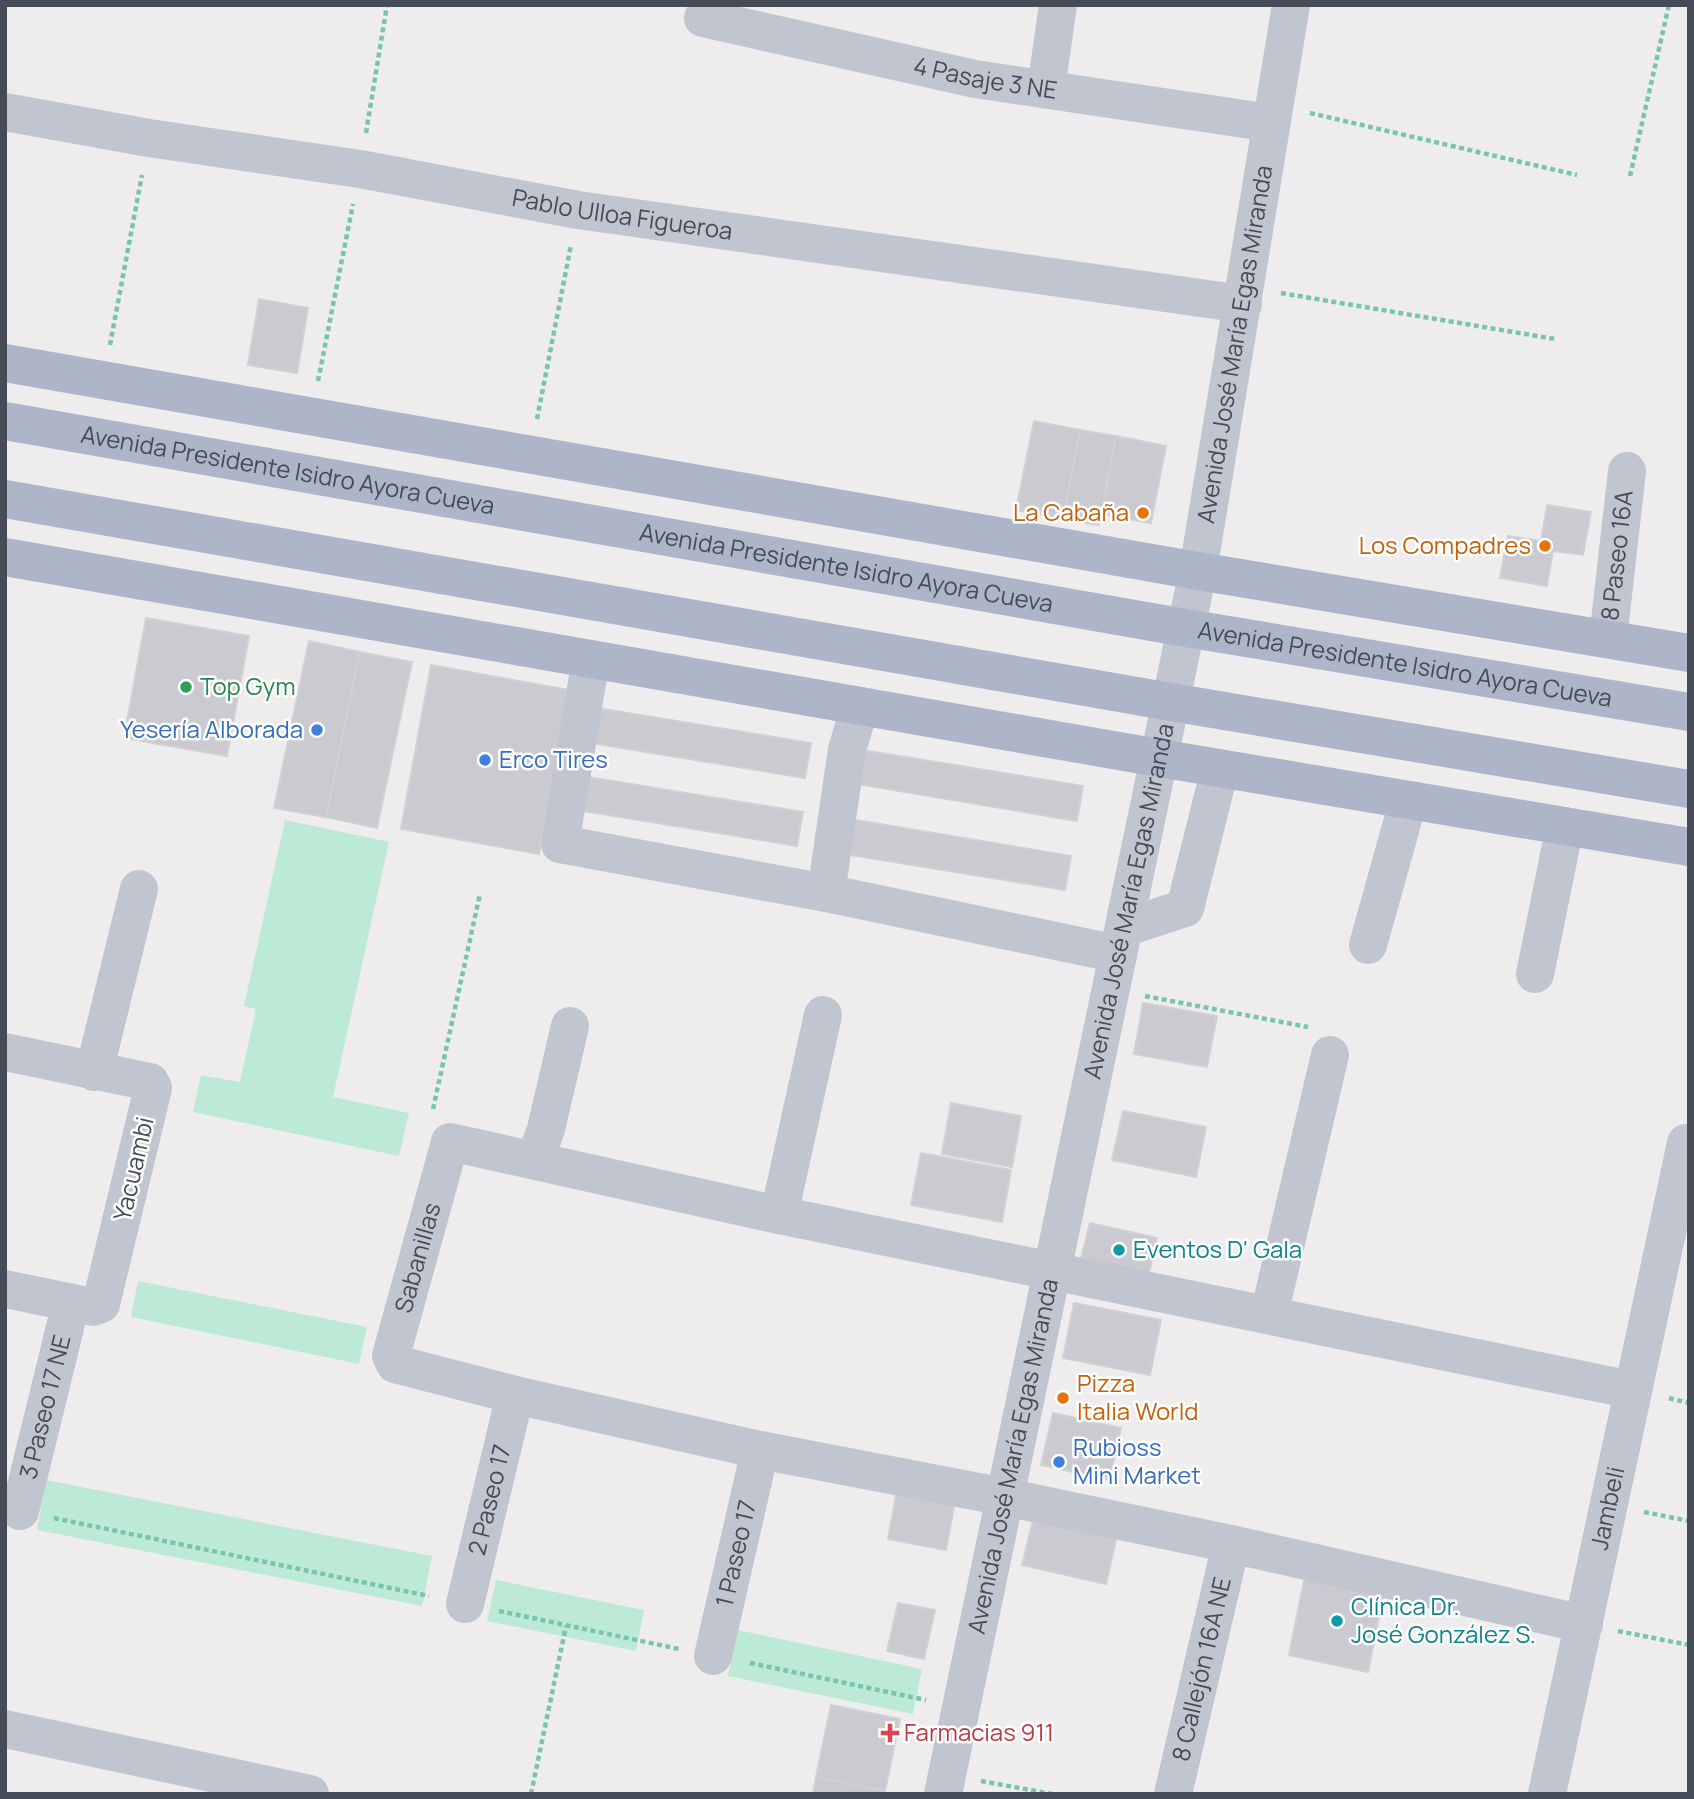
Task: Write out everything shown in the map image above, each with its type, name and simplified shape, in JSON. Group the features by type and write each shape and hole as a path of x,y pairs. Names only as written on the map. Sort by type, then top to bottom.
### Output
{"main road":[{"path":"5,363 1198,571 1689,653"},
{"name":"Avenida Presidente Isidro Ayora Cueva","path":"5,421 1186,628 1689,712"},
{"path":"5,499 1171,702 1689,789"},
{"path":"5,556 1220,769 1689,847"}],"street":[{"path":"1046,89 1058,5"},
{"name":"Avenida José María Egas Miranda","path":"945,1784 1198,571 1291,5"},
{"name":"4 Pasaje 3 NE","path":"703,18 975,79 1273,114"},
{"name":"Pablo Ulloa Figueroa","path":"5,112 149,138 360,169 578,210 1244,295"},
{"name":"8 Paseo 16A","path":"1608,639 1627,471"},
{"path":"591,659 560,844 826,893 1118,957 1185,908 1220,769"},
{"path":"826,893 847,750 860,706"},
{"path":"1368,945 1404,816 1406,800"},
{"path":"1535,974 1565,826"},
{"path":"94,1072 139,889"},
{"path":"779,1215 824,1015"},
{"path":"535,1160 546,1129 570,1026"},
{"path":"1269,1315 1320,1041"},
{"name":"Yacuambi","path":"5,1052 150,1083 153,1088 103,1300 96,1307 5,1289"},
{"path":"450,1142 779,1215 1632,1390"},
{"name":"Sabanillas","path":"450,1142 391,1358 395,1364 515,1395 760,1450 1005,1497"},
{"name":"Jambeli","path":"1547,1794 1686,1143"},
{"name":"3 Paseo 17 NE","path":"20,1511 71,1303"},
{"name":"2 Paseo 17","path":"465,1604 515,1395"},
{"name":"1 Paseo 17","path":"713,1656 760,1450"},
{"path":"1005,1497 1231,1544 1584,1624"},
{"name":"8 Callejón 16A NE","path":"1173,1794 1231,1544"},
{"path":"5,1729 310,1794"}],"path":[{"path":"311,416 360,169 387,5"},
{"path":"1630,176 1669,5"},
{"path":"1273,114 1577,174"},
{"path":"103,380 149,138"},
{"path":"530,454 578,210"},
{"path":"1244,295 1555,339"},
{"path":"450,1142 429,1136 428,1129 480,894"},
{"path":"1118,957 1320,1041"},
{"path":"1609,1505 1689,1521"},
{"path":"1584,1624 1689,1645"},
{"path":"531,1794 566,1626"},
{"path":"945,1784 1052,1794"}],"green space":[{"path":"285,820 389,842 333,1097 409,1113 399,1156 193,1112 201,1075 240,1082 256,1009 244,1006"},
{"path":"138,1281 367,1327 359,1364 131,1317"},
{"path":"46,1480 432,1556 422,1606 37,1530"},
{"path":"496,1580 644,1610 636,1651 487,1621"},
{"path":"738,1630 922,1669 913,1714 728,1676"}],"building":[{"path":"259,299 308,308 297,373 248,365"},
{"path":"1034,421 1080,430 1063,519 1016,510"},
{"path":"1080,430 1116,436 1099,525 1063,519"},
{"path":"1116,436 1166,446 1151,523 1102,514"},
{"name":"Los Compadres","path":"1547,505 1591,512 1583,555 1553,551 1547,586 1500,578 1508,536 1541,541"},
{"name":"Top Gym","path":"146,618 249,636 227,756 124,738"},
{"name":"Yesería Alborada","path":"309,641 360,652 326,817 274,808"},
{"path":"360,652 412,662 377,828 326,817"},
{"name":"Erco Tires","path":"431,665 569,690 539,854 401,829"},
{"path":"591,707 811,743 805,778 585,742"},
{"path":"863,750 1083,786 1077,821 857,784"},
{"path":"582,776 803,812 797,846 577,810"},
{"path":"850,819 1071,856 1065,890 844,854"},
{"path":"1143,1003 1217,1016 1207,1067 1134,1054"},
{"path":"951,1103 1021,1116 1012,1167 942,1154"},
{"path":"1123,1111 1206,1127 1196,1177 1112,1160"},
{"path":"921,1153 1011,1170 1002,1222 911,1205"},
{"name":"Eventos D' Gala","path":"1090,1223 1157,1238 1148,1278 1080,1263"},
{"path":"1074,1303 1161,1320 1150,1375 1063,1358"},
{"path":"1053,1413 1121,1428 1109,1480 1041,1465"},
{"path":"898,1485 956,1496 946,1550 888,1539"},
{"path":"1035,1512 1118,1531 1106,1584 1022,1565"},
{"name":"Clínica Dr. José González S.","path":"1306,1571 1385,1587 1368,1672 1289,1655"},
{"path":"898,1603 935,1610 924,1659 887,1651"},
{"path":"831,1705 900,1719 885,1791 816,1777"},
{"path":"816,1777 885,1791 884,1794 813,1794"}],"place":[{"name":"La Cabaña","path":"1143,513"},
{"name":"Los Compadres","path":"1545,546"},
{"name":"Top Gym","path":"186,687"},
{"name":"Yesería Alborada","path":"317,730"},
{"name":"Erco Tires","path":"485,760"},
{"name":"Eventos D' Gala","path":"1119,1250"},
{"name":"Pizza Italia World","path":"1063,1398"},
{"name":"Rubioss Mini Market","path":"1059,1462"},
{"name":"Clínica Dr. José González S.","path":"1337,1621"},
{"name":"Farmacias 911","path":"890,1733"}]}
